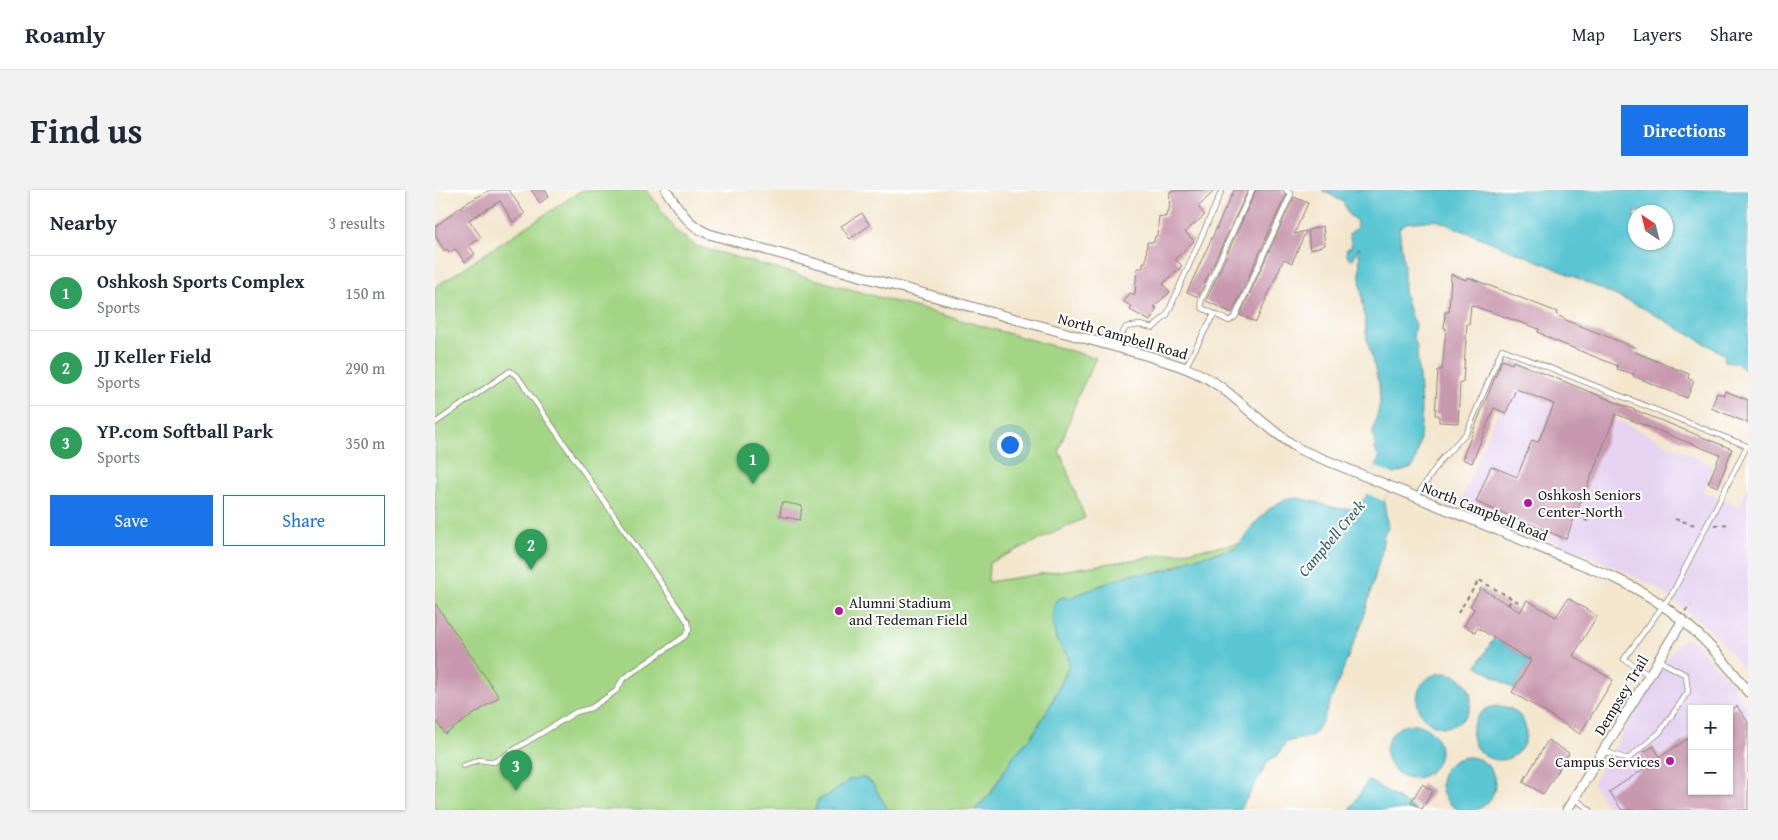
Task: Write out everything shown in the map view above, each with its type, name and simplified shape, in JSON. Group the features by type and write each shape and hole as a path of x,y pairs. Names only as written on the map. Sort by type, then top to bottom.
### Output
{"street":[{"name":"North Campbell Road","path":"666,190 687,220 709,234 1185,368 1222,388 1285,441 1318,459 1615,578 1664,606 1713,647 1748,692"},
{"name":"Dempsey Trail","path":"1567,810 1683,620"}],"lane":[{"path":"1114,347 1126,327 1140,325 1153,328 1167,315 1221,190"},
{"path":"1252,190 1201,301 1202,308 1229,321 1235,317 1291,194 1286,190"},
{"path":"1185,368 1214,314"},
{"path":"1415,498 1441,460 1467,432 1502,349 1747,446 1673,592 1624,659 1649,675"},
{"path":"435,423 510,371 519,377 688,622 689,630 685,636 623,679 616,691 591,708 576,712 494,762 479,760 463,766"},
{"path":"1603,751 1627,759 1660,732 1688,692 1686,675 1657,660"},
{"path":"1575,798 1589,810"}],"path":[{"path":"1577,517 1588,521"},
{"path":"1458,613 1479,580 1520,604"},
{"path":"1507,605 1512,599"}],"shaded area":[{"path":"1513,377 1615,419 1713,466 1703,492 1741,506 1748,485 1748,675 1718,638 1656,587 1620,569 1459,504"},
{"path":"1687,638 1693,641 1733,686 1748,709 1748,810 1611,810 1592,784 1678,643"}],"green space":[{"path":"582,190 647,190 676,231 696,246 1096,358 1077,398 1059,450 1085,518 989,563 988,582 1241,543 1237,548 1190,559 1167,570 1100,585 1052,619 1056,639 1068,657 1069,666 1051,704 1032,736 1013,756 989,796 974,810 888,810 872,783 848,780 833,793 818,800 815,810 435,810 435,287"}],"water":[{"name":"Campbell Creek","path":"1322,190 1748,190 1748,372 1736,363 1724,361 1725,355 1643,308 1548,265 1436,220 1406,223 1399,228 1404,266 1404,291 1411,317 1415,324 1413,337 1417,347 1421,409 1420,440 1412,468 1394,474 1384,501 1388,529 1384,534 1381,554 1363,620 1322,722 1312,736 1286,742 1278,755 1269,760 1240,810 974,810 989,796 1013,756 1032,736 1051,704 1069,666 1068,657 1056,639 1052,619 1055,601 1063,597 1069,598 1130,574 1156,573 1179,566 1190,559 1237,548 1256,522 1273,506 1283,501 1293,498 1304,499 1334,507 1353,509 1366,497 1379,458 1375,449 1373,431 1380,403 1379,385 1367,339 1360,279 1359,247 1353,259 1348,258 1346,250 1352,246 1349,234 1357,228 1356,220 1349,215 1343,202"},
{"path":"1494,638 1531,661 1514,689 1477,666"},
{"path":"1444,673 1454,675 1463,681 1469,690 1471,700 1469,710 1463,719 1454,725 1444,727 1434,725 1425,719 1419,710 1417,700 1419,690 1425,681 1434,675"},
{"path":"1499,706 1509,708 1518,714 1524,723 1526,733 1524,743 1518,752 1509,758 1499,760 1489,758 1480,752 1474,743 1472,733 1474,723 1480,714 1489,708"},
{"path":"1413,724 1423,726 1432,732 1438,741 1440,751 1438,761 1432,770 1423,776 1413,778 1403,776 1394,770 1388,761 1386,751 1388,741 1394,732 1403,726"},
{"path":"1468,757 1478,759 1487,765 1493,774 1495,784 1493,794 1487,803 1478,809 1468,811 1458,809 1449,803 1443,794 1441,784 1443,774 1449,765 1458,759"},
{"path":"863,777 872,783 888,810 815,810 818,800 833,793 848,780"},
{"path":"1368,780 1417,810 1350,810"}],"pier":[{"path":"1376,467 1395,475 1384,501 1365,493"}],"building":[{"path":"490,190 509,190 525,214 513,222 500,201 469,220 481,237 469,246 475,254 465,262 455,249 450,253 447,249 445,251 435,236 435,227 463,205"},
{"path":"531,190 545,190 549,196 540,203"},
{"path":"1215,190 1198,207 1205,215 1185,232 1194,241 1175,259 1182,266 1163,284 1170,292 1154,307 1157,308 1150,321 1130,310 1132,307 1124,302 1130,293 1135,295 1137,268 1143,268 1143,262 1146,262 1147,242 1154,242 1155,236 1157,236 1159,216 1166,217 1167,211 1169,211 1170,191"},
{"path":"1234,190 1248,190 1198,297 1187,292"},
{"path":"1256,190 1280,190 1286,195 1232,313 1206,301"},
{"path":"1294,197 1308,203 1294,234 1306,231 1292,263 1284,259 1256,322 1240,315"},
{"path":"862,213 870,225 850,239 841,226"},
{"path":"1323,226 1325,245 1310,250 1308,230"},
{"path":"1451,274 1466,280 1467,277 1557,312 1556,314 1568,321 1636,348 1635,352 1689,374 1688,378 1694,381 1687,398 1633,376 1634,374 1617,369 1618,366 1553,340 1538,332 1539,329 1471,305 1469,324 1467,324 1463,382 1460,382 1458,423 1439,422 1439,415 1435,415 1438,370 1442,370 1446,328 1444,328 1445,312 1449,312"},
{"path":"1502,360 1512,364 1513,361 1732,449 1718,487 1708,483 1720,455 1616,414 1566,539 1476,502 1491,466 1517,477 1532,440 1538,442 1554,404 1516,389 1506,413 1494,408 1472,463 1462,459"},
{"path":"1725,391 1748,400 1748,423 1711,408 1717,393 1724,395"},
{"path":"782,502 802,506 800,520 780,516"},
{"path":"1481,588 1520,612 1527,600 1556,617 1568,598 1597,616 1573,656 1613,680 1580,734 1512,692 1531,661 1478,628 1475,632 1464,626 1474,609 1470,606"},
{"path":"435,603 499,697 445,734 435,719"},
{"name":"Campus Services","path":"1737,706 1748,722 1748,810 1622,810 1609,792 1650,765 1642,753 1653,746 1660,757 1688,739 1688,795 1733,795 1733,708"},
{"path":"1548,740 1569,753 1543,794 1523,782"},
{"path":"1422,784 1433,791 1422,809 1411,802"}],"place":[{"name":"Oshkosh Sports Complex","path":"753,484"},
{"name":"Oshkosh Seniors Center-North","path":"1528,503"},
{"name":"JJ Keller Field","path":"531,570"},
{"name":"Alumni Stadium and Tedeman Field","path":"839,611"},
{"name":"Campus Services","path":"1670,761"},
{"name":"YP.com Softball Park","path":"516,791"}]}
